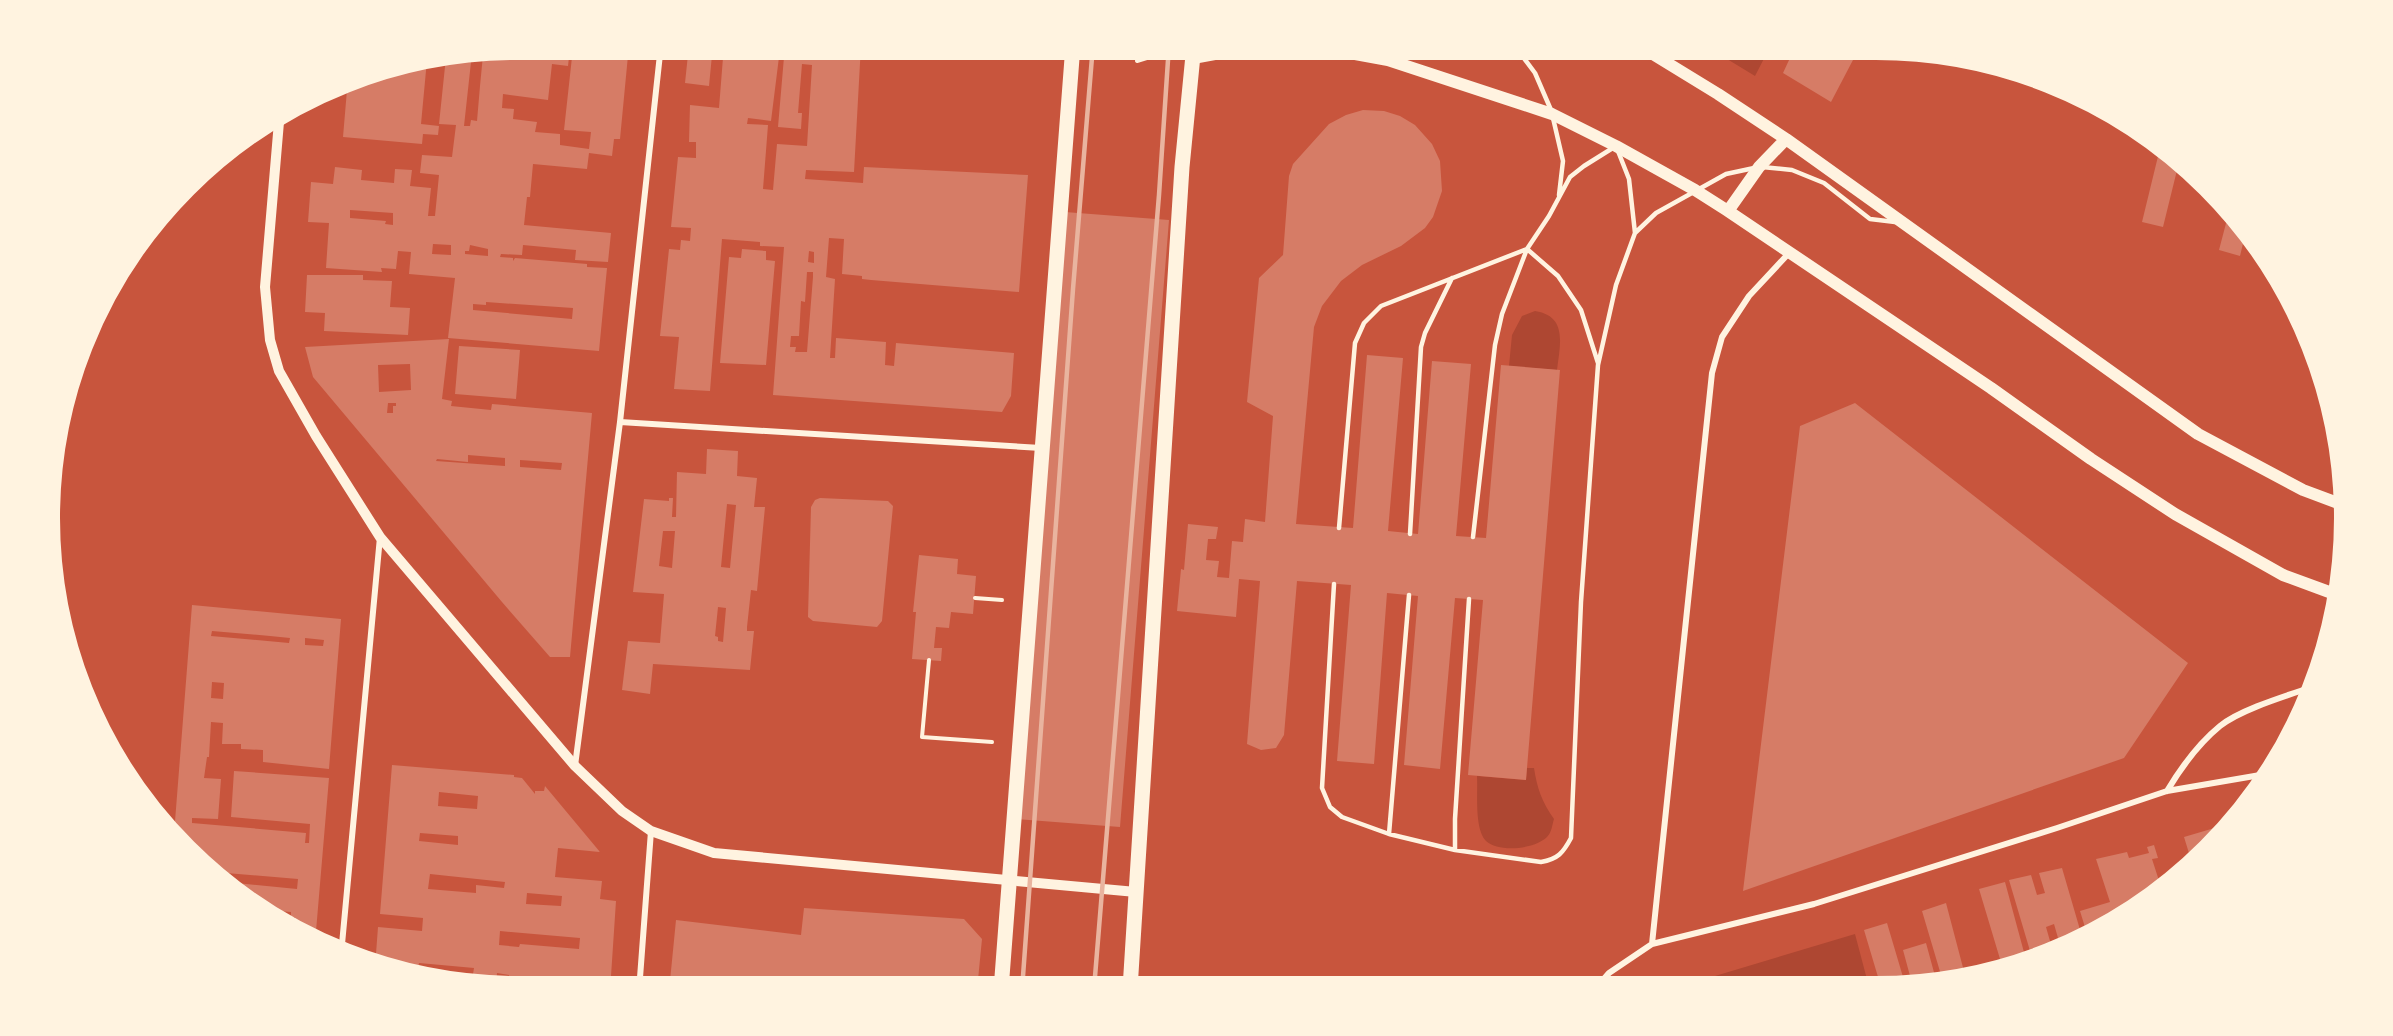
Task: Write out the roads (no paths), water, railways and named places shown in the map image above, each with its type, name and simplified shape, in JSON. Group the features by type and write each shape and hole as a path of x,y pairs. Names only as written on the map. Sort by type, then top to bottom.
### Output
{"main road":[{"path":"1002,980 1071,56"},
{"path":"1131,980 1182,167 1193,56"},
{"path":"1366,56 1388,60 1552,114 1616,146 1695,190 1791,251 1888,320 2175,514 2283,575 2332,593"},
{"path":"1656,56 1786,140 2198,434 2303,490 2337,503"},
{"path":"1728,211 1759,167 1786,140"}],"street":[{"path":"575,766 621,422 660,56"},
{"path":"279,122 265,287 270,340 279,371 316,436 380,537 575,766 622,811 651,831 714,853 1136,892"},
{"path":"1652,944 1712,373 1722,338 1749,296 1791,251"},
{"path":"621,422 1042,448"},
{"path":"342,945 380,537"},
{"path":"2167,791 2184,763 2222,724 2257,707 2304,690"},
{"path":"1603,980 1609,973 1652,944 1814,904 2167,791 2260,775"},
{"path":"640,980 651,831"}],"lane":[{"path":"1522,56 1535,74 1552,114 1563,161 1558,198"},
{"path":"1473,537 1496,337 1527,249 1549,216 1570,177 1616,146 1629,179 1635,233"},
{"path":"1334,584 1322,788 1330,807 1342,817 1389,834 1455,849 1541,862 1554,860 1564,852 1570,838 1581,602 1598,365 1616,285 1635,233 1656,213 1695,190 1726,174 1759,167 1792,170 1824,183 1870,219 1900,223"},
{"path":"1339,528 1355,343 1364,323 1381,306 1527,249"},
{"path":"1527,249 1558,276 1581,310 1598,365"},
{"path":"1410,534 1421,347 1425,333 1452,278"},
{"path":"1389,834 1409,595"},
{"path":"1455,849 1469,599"}],"railway":[{"path":"1023,980 1092,56"},
{"path":"1095,980 1168,56"}]}
